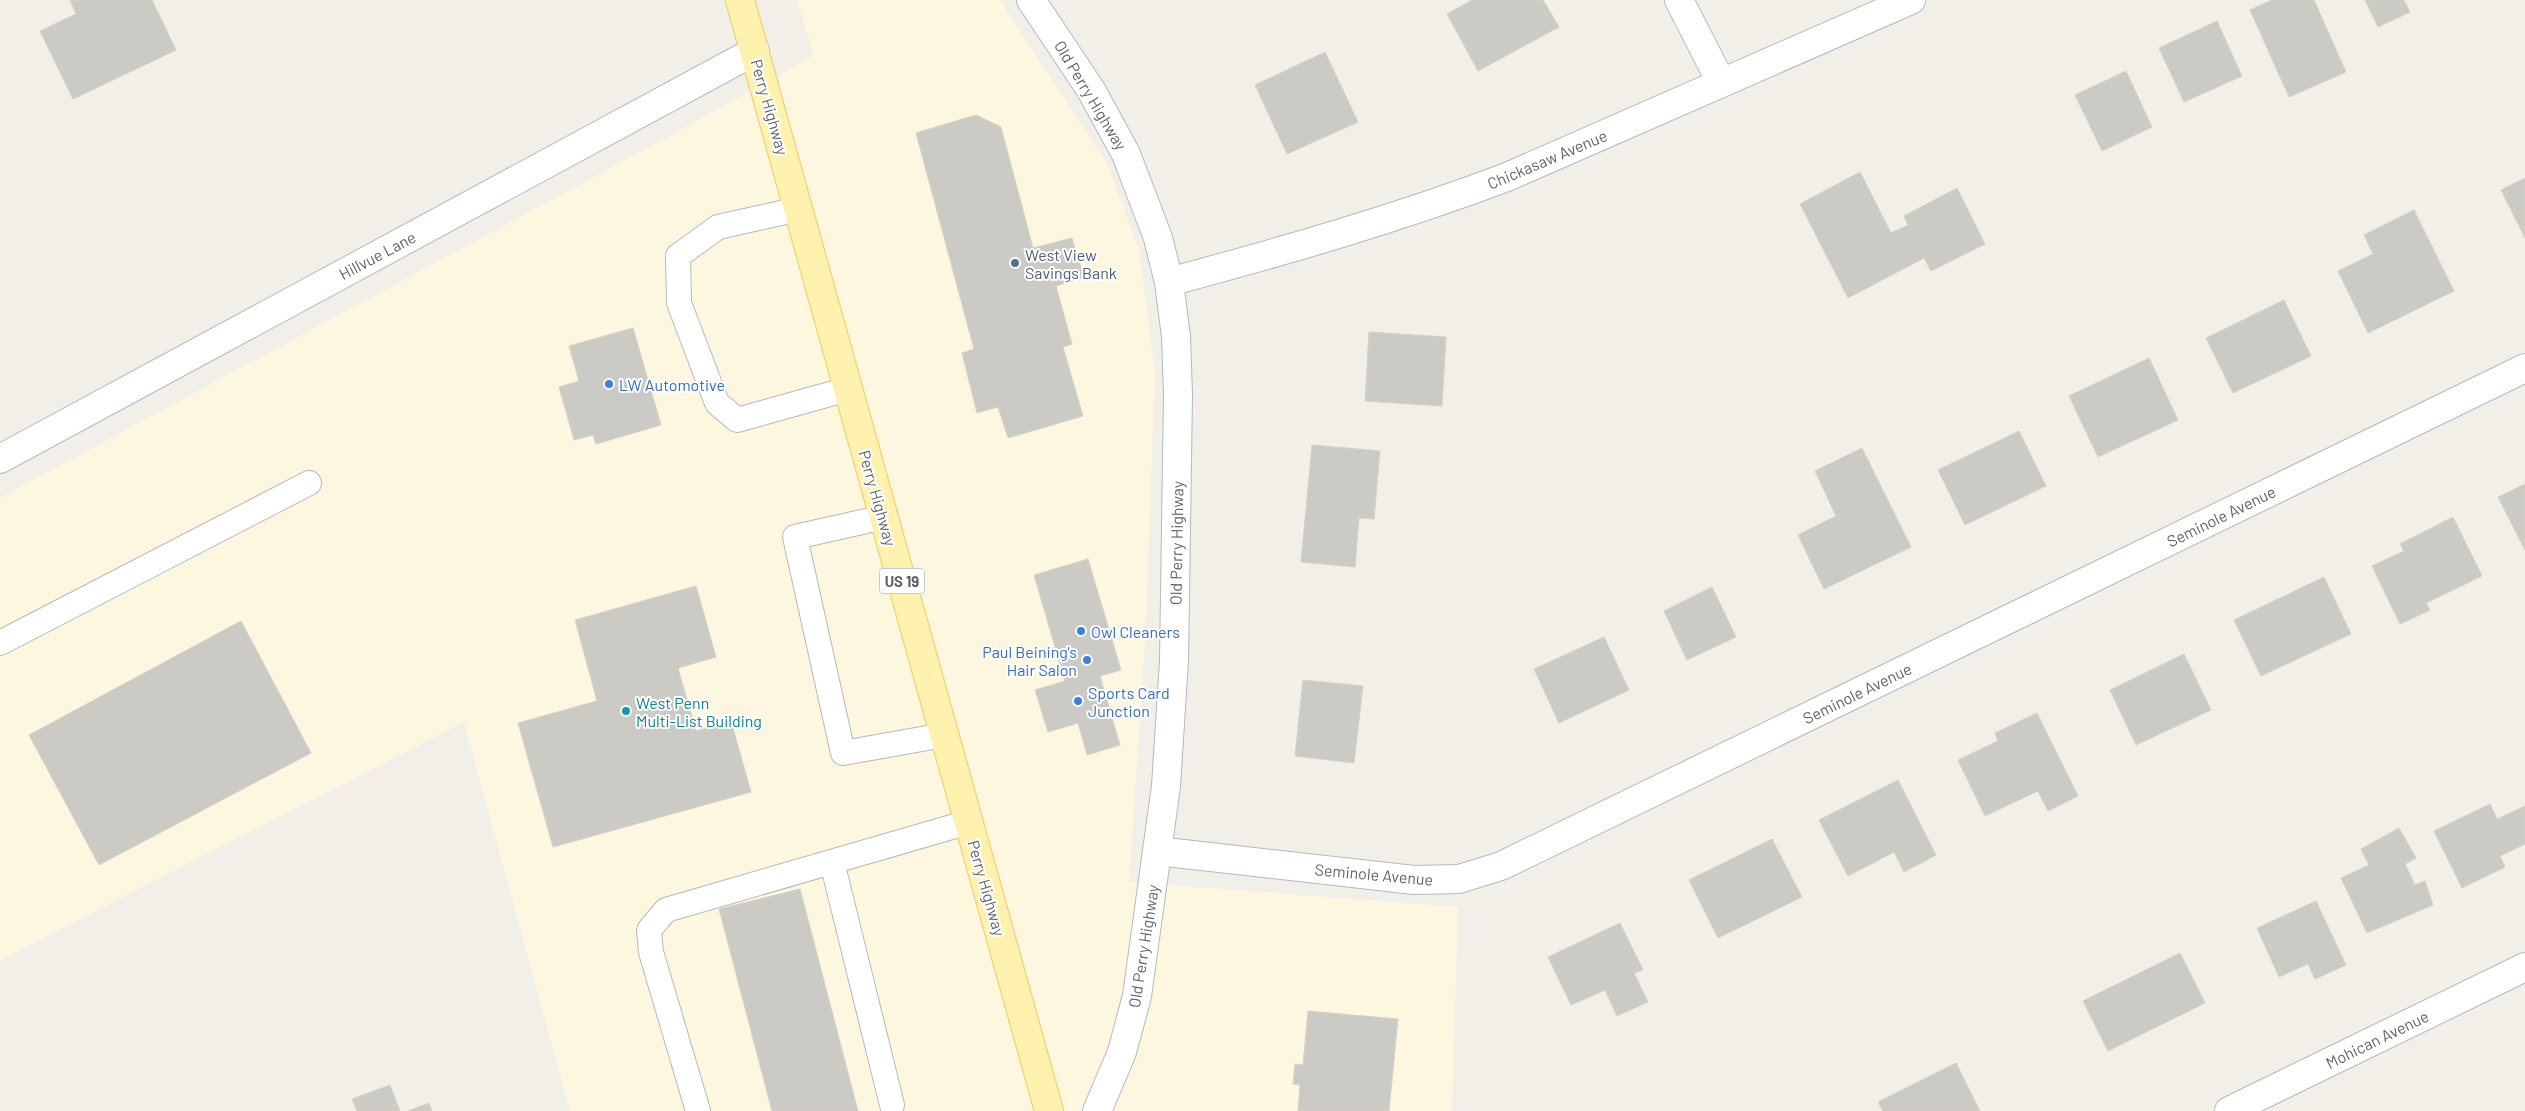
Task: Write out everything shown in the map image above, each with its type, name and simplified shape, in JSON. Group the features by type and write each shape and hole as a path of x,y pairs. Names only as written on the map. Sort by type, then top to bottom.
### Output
{"main road":[{"name":"Perry Highway","path":"740,0 1049,1111"}],"street":[{"name":"Old Perry Highway","path":"1031,0 1091,90 1126,154 1158,238 1170,282 1176,337 1178,394 1174,661 1166,786 1137,996 1122,1052 1097,1111"},
{"path":"1679,0 1721,82"},
{"name":"Chickasaw Avenue","path":"1170,282 1316,243 1445,201 1507,177 1911,0"},
{"name":"Hillvue Lane","path":"0,459 755,51"},
{"name":"Seminole Avenue","path":"1158,851 1414,880 1460,879 1501,866 2525,368"},
{"name":"Mohican Avenue","path":"2228,1111 2525,967"}],"lane":[{"path":"799,209 718,228 678,256 679,303 717,403 737,420 848,389"},
{"path":"0,643 309,483"},
{"path":"884,517 794,538 843,753 944,735"},
{"path":"698,1111 651,952 649,930 666,910 969,822"},
{"path":"832,862 892,1105"}],"shaded area":[{"path":"797,0 1000,0 1107,164 1139,250 1155,374 1145,643 1129,882 1458,907 1452,1111 570,1111 464,722 0,960 0,498 666,138 814,55"}],"building":[{"path":"70,0 152,0 176,50 73,99 40,31 76,14"},
{"path":"1472,0 1543,0 1559,27 1478,71 1447,14"},
{"path":"2272,0 2314,0 2346,72 2289,97 2250,10"},
{"path":"2365,0 2404,0 2410,12 2378,27"},
{"path":"2217,21 2242,76 2184,102 2159,48"},
{"path":"1325,52 1358,122 1287,154 1255,85"},
{"path":"2126,71 2152,127 2102,151 2075,95"},
{"name":"West View Savings Bank","path":"976,115 1001,127 1033,248 1072,238 1084,277 1056,286 1072,344 1063,347 1083,416 1008,438 998,407 977,413 962,353 974,349 916,133"},
{"path":"1860,172 1891,233 1908,225 1904,216 1957,188 1985,244 1931,271 1924,258 1848,298 1800,204"},
{"path":"2525,178 2525,238 2501,190"},
{"path":"2414,210 2454,291 2368,333 2338,271 2373,254 2364,235"},
{"path":"2284,300 2311,356 2233,393 2206,338"},
{"name":"LW Automotive","path":"633,328 661,425 596,444 593,435 574,440 559,387 579,381 569,346"},
{"path":"1369,332 1446,337 1442,406 1365,401"},
{"path":"2149,358 2178,420 2098,457 2069,396"},
{"path":"2019,431 2046,486 1965,525 1938,470"},
{"path":"1312,445 1380,451 1374,519 1359,518 1355,567 1301,562"},
{"path":"1862,448 1911,547 1824,589 1798,535 1836,516 1815,471"},
{"path":"2525,484 2525,550 2498,497"},
{"path":"2453,517 2482,576 2426,603 2430,610 2400,624 2372,566 2404,551 2400,544"},
{"path":"1088,559 1121,670 1100,676 1120,745 1087,755 1078,723 1048,732 1035,690 1065,681 1034,575"},
{"path":"2324,577 2351,634 2261,676 2234,620"},
{"name":"West Penn Multi-List Building","path":"696,586 716,657 678,668 696,731 731,721 751,792 553,847 518,723 597,701 575,620"},
{"path":"1712,587 1736,637 1687,660 1664,611"},
{"path":"241,621 311,753 99,865 29,735"},
{"path":"1604,637 1629,690 1559,723 1534,669"},
{"path":"2184,654 2211,710 2136,745 2110,690"},
{"path":"1303,680 1363,686 1354,763 1295,756"},
{"path":"2037,713 2078,796 2048,811 2038,791 1985,816 1958,760 1998,741 1995,733"},
{"path":"1898,780 1936,855 1904,872 1894,852 1848,876 1819,820"},
{"path":"2490,804 2497,819 2525,806 2525,844 2500,856 2505,867 2462,888 2434,831"},
{"path":"2399,828 2416,858 2405,864 2415,885 2425,881 2433,905 2367,933 2341,878 2369,865 2361,849"},
{"path":"1772,839 1802,897 1718,938 1689,880"},
{"path":"800,889 858,1111 772,1111 719,909"},
{"path":"2316,901 2346,965 2315,979 2308,964 2279,977 2257,928"},
{"path":"1620,923 1643,970 1634,973 1648,1002 1617,1016 1605,990 1571,1005 1548,957"},
{"path":"2180,953 2205,1003 2108,1051 2083,1001"},
{"path":"1308,1011 1398,1019 1389,1111 1298,1111 1300,1085 1293,1084 1295,1064 1303,1065"},
{"path":"1956,1063 1980,1111 1883,1111 1878,1102"},
{"path":"390,1085 400,1111 357,1111 352,1099"},
{"path":"429,1103 432,1111 408,1111"}],"place":[{"name":"West View Savings Bank","path":"1015,263"},
{"name":"LW Automotive","path":"609,384"},
{"name":"Owl Cleaners","path":"1081,631"},
{"name":"Paul Beining's Hair Salon","path":"1087,660"},
{"name":"Sports Card Junction","path":"1078,701"},
{"name":"West Penn Multi-List Building","path":"626,711"}]}
